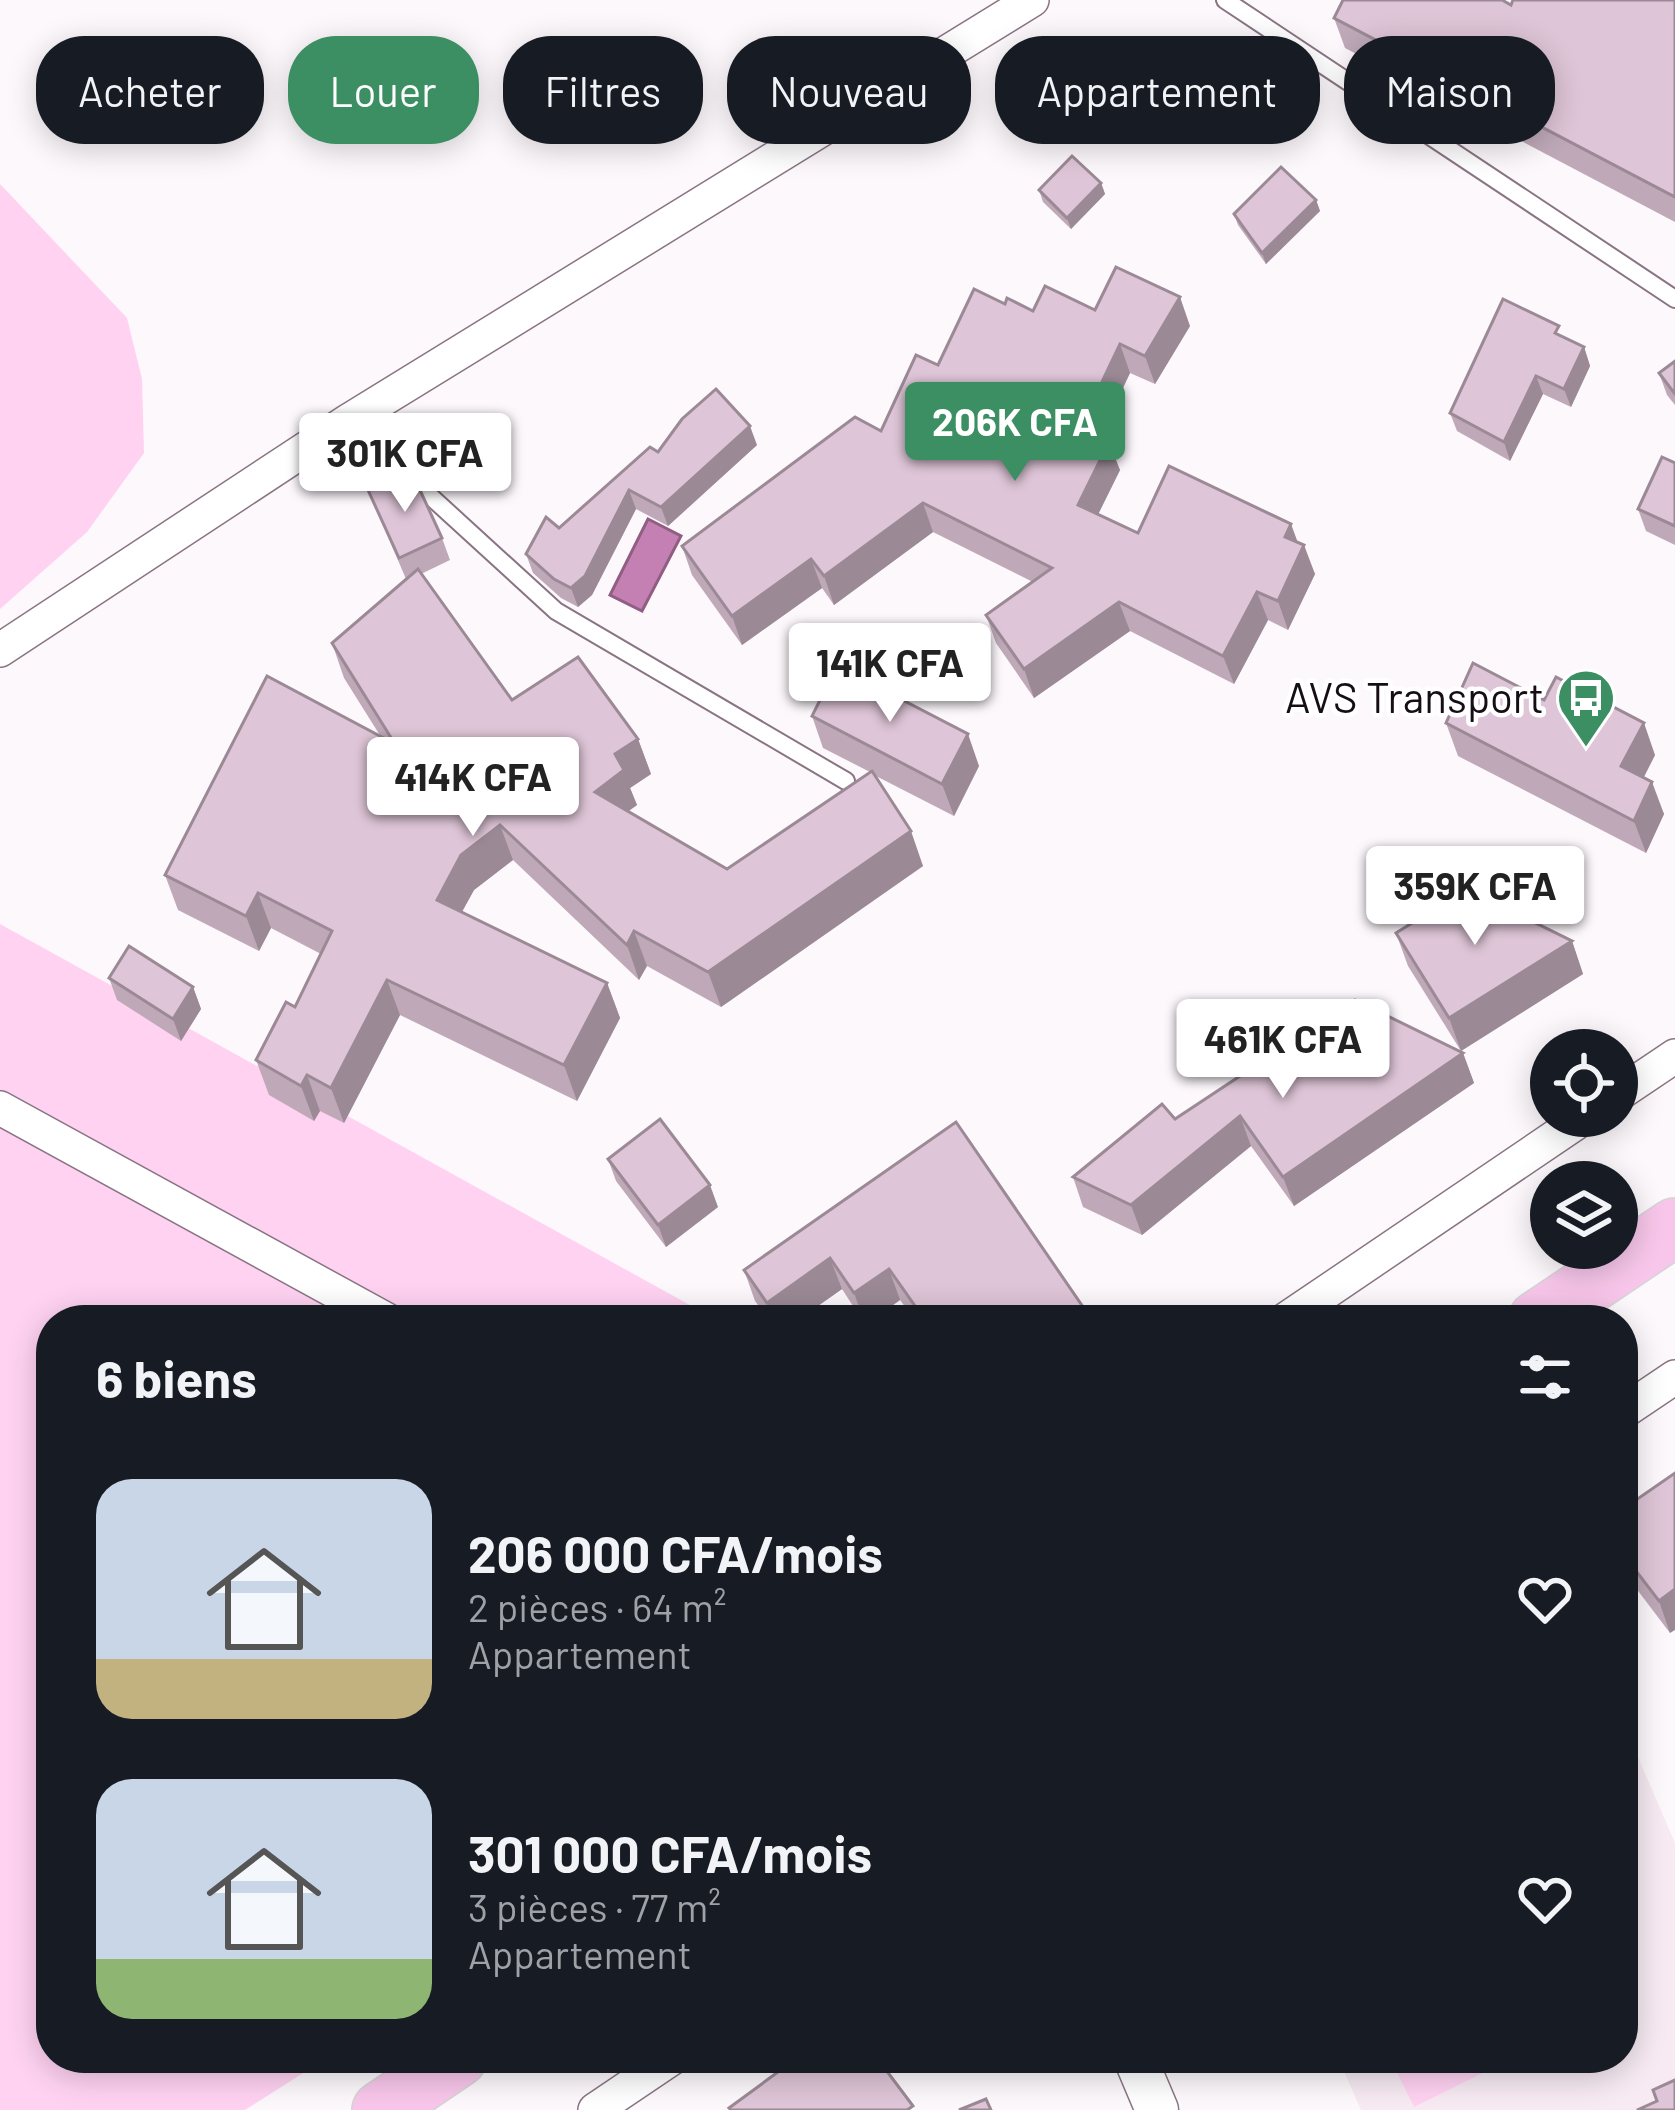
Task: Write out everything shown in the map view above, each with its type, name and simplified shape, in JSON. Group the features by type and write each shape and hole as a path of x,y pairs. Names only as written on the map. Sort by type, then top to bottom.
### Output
{"highway":[{"path":"1559,1305 1675,1227"},
{"path":"381,2110 436,2073"}],"street":[{"path":"0,650 348,422 1032,0"},
{"path":"1638,1081 1675,1056"},
{"path":"0,1108 361,1305"},
{"path":"1307,1305 1555,1137"},
{"path":"1638,1402 1675,1377"},
{"path":"596,2110 650,2073"},
{"path":"1141,2073 1157,2110"}],"lane":[{"path":"1225,0 1675,299"},
{"path":"348,422 556,611 846,781"}],"shaded area":[{"path":"0,184 127,318 142,379 144,453 87,532 0,609"},
{"path":"648,519 681,536 642,611 610,595"},
{"path":"0,924 690,1305 36,1305 36,2073 303,2073 245,2110 0,2110"},
{"path":"1638,1757 1675,1843 1675,2100 1656,2110 1361,2110 1345,2073 1638,2073"},
{"path":"1397,2073 1483,2073 1414,2107"}],"building":[{"path":"1343,0 1502,0 1511,5 1513,0 1675,0 1675,197 1555,134 1555,36 1368,36 1334,18"},
{"path":"1072,156 1101,183 1067,218 1039,190"},
{"path":"1281,167 1316,200 1262,253 1234,214"},
{"path":"1116,267 1180,297 1145,356 1120,344 1080,428 1109,442 1078,505 1138,533 1169,466 1291,524 1285,537 1304,545 1278,601 1257,592 1223,656 1119,602 1024,669 986,615 1052,568 923,503 824,576 811,559 732,616 682,546 855,417 881,431 916,355 938,365 974,289 1033,311 1045,286 1095,310"},
{"path":"1503,299 1559,326 1555,333 1584,347 1564,389 1536,376 1504,442 1450,413"},
{"path":"1675,361 1675,394 1659,373"},
{"path":"716,389 750,426 661,507 629,490 585,576 571,588 526,554 546,517 559,528 650,447 658,452 682,419"},
{"path":"1662,457 1675,463 1675,526 1638,509"},
{"path":"403,474 419,488 442,538 399,558 368,490"},
{"path":"418,569 512,700 578,657 638,739 615,754 624,770 595,792 727,869 872,771 911,831 708,972 634,931 627,945 500,825 461,855 437,900 607,983 564,1065 387,980 331,1088 307,1075 301,1086 256,1060 286,1002 295,1007 332,931 258,893 246,916 165,875 267,676 395,744 332,643"},
{"path":"1473,663 1544,700 1556,677 1644,723 1621,766 1652,782 1634,821 1446,723"},
{"path":"837,666 968,734 942,784 812,716"},
{"path":"1467,889 1572,941 1449,1018 1396,933"},
{"path":"129,946 193,987 173,1019 109,978"},
{"path":"1355,1000 1463,1053 1283,1177 1240,1116 1131,1205 1073,1177 1162,1104 1175,1119"},
{"path":"660,1119 710,1185 658,1225 608,1159"},
{"path":"956,1122 1082,1305 914,1305 889,1269 854,1293 830,1258 767,1303 744,1270"},
{"path":"1675,1473 1675,1589 1659,1601 1638,1574 1638,1499"},
{"path":"777,2073 888,2073 913,2106 907,2110 729,2108"},
{"path":"1675,2080 1675,2110 1637,2110 1657,2101 1653,2090"},
{"path":"986,2099 991,2110 959,2110"}],"place":[{"name":"AVS Transport","path":"1586,749"}]}
